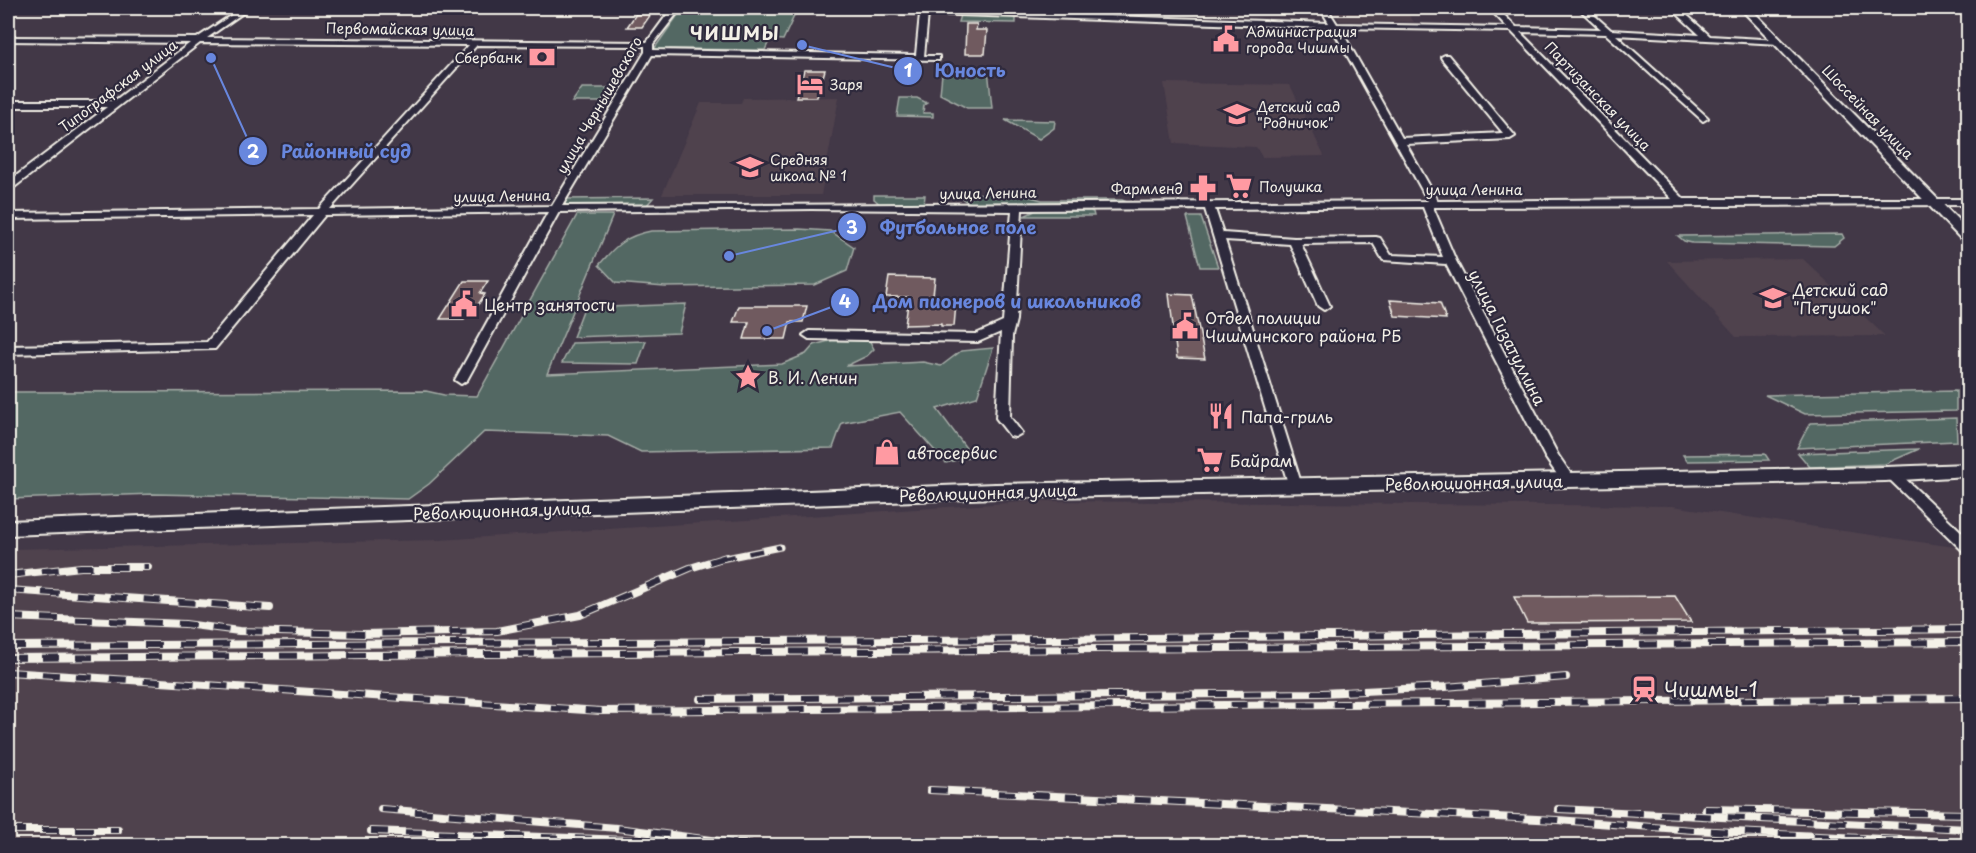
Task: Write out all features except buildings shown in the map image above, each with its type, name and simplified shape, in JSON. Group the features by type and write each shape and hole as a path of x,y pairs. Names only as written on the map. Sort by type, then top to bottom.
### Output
{"main road":[{"name":"Шоссейная улица","path":"1745,8 1968,238"},
{"name":"Революционная улица","path":"8,528 995,491 1892,474 1968,470"}],"street":[{"name":"Типографская улица","path":"8,187 199,40 246,8"},
{"name":"улица Чернышевского","path":"461,380 555,210 649,48 675,10 681,8"},
{"path":"817,8 1187,16 1334,26 1513,29 1779,42"},
{"name":"улица Гизатуллина","path":"1324,8 1399,141 1431,204 1450,261 1552,457 1568,480"},
{"name":"Партизанская улица","path":"1493,8 1683,204"},
{"path":"1582,8 1703,118"},
{"path":"1675,8 1708,38"},
{"path":"920,58 925,18 921,9"},
{"name":"Первомайская улица","path":"8,39 474,44 936,58"},
{"path":"8,350 211,346 321,212 474,44"},
{"path":"1399,141 1510,136 1444,57"},
{"path":"8,104 116,104"},
{"name":"улица Ленина","path":"8,216 811,206 1017,208 1968,202"},
{"path":"1209,205 1295,486"},
{"path":"1015,433 1003,418 1006,336 1009,324 1017,208"},
{"path":"1219,236 1294,241 1376,240 1388,258 1450,261"},
{"path":"1294,241 1324,306"},
{"path":"810,334 978,338 1009,324"},
{"path":"1892,474 1968,547"}],"shaded area":[{"path":"1334,12 1407,13 1414,22 1340,21"},
{"name":"Детский сад \"Родничок\"","path":"1164,83 1290,85 1324,156 1262,157 1256,147 1174,143"},
{"name":"Средняя школа № 1","path":"839,97 821,195 662,195 701,103 741,103 743,98"},
{"name":"Детский сад \"Петушок\"","path":"1803,259 1885,336 1736,337 1667,261"},
{"path":"1039,501 1672,506 1968,549 1968,845 8,845 8,551 10,549 440,540"}],"green space":[{"path":"714,8 720,13 795,14 783,40 770,39 765,50 670,49 665,51 654,49 680,12 689,10 699,12 693,9"},
{"path":"960,15 1016,17 1016,23 958,22"},
{"path":"965,68 988,69 992,108 967,108 940,94 942,74"},
{"path":"582,88 610,88 601,102 572,102"},
{"path":"900,98 917,98 927,103 924,105 923,113 933,113 933,117 897,116"},
{"path":"1005,120 1055,121 1054,128 1039,139"},
{"path":"1016,193 1042,200 1122,200 1127,202 969,203 963,199 963,194"},
{"path":"874,195 925,195 924,204 880,204 874,199"},
{"path":"653,198 646,206 565,207 561,205 563,199"},
{"path":"1037,210 1090,211 1094,216 1024,216"},
{"path":"577,215 613,215 547,374 782,364 806,354 814,345 848,337 868,338 874,349 867,356 846,366 923,362 941,366 961,351 993,348 977,397 937,409 972,456 946,463 900,412 842,423 833,448 641,452 608,436 484,432 429,484 408,499 154,494 8,499 8,392 426,391 444,395 477,396"},
{"path":"1187,217 1201,217 1218,267 1200,267"},
{"path":"799,229 830,231 854,247 847,271 815,285 665,287 616,283 599,265 621,243 651,231"},
{"path":"1842,234 1844,238 1834,246 1692,243 1678,236"},
{"path":"686,304 679,333 573,337 584,308"},
{"path":"646,341 638,364 562,363 572,343"},
{"path":"1956,391 1956,411 1805,414 1765,395"},
{"path":"1956,418 1957,441 1797,448 1810,423"},
{"path":"1919,449 1885,464 1810,467 1798,453"},
{"path":"1765,454 1769,460 1687,461 1683,455"}],"railway":[{"path":"721,559 780,547"},
{"path":"8,617 185,624 239,631 363,634 497,631 580,615 690,568 726,557"},
{"path":"8,575 81,567 148,567"},
{"path":"8,590 270,608"},
{"path":"8,646 1053,639 1968,629"},
{"path":"8,658 1968,642"},
{"path":"8,672 601,711 1968,698"},
{"path":"700,699 1322,693 1445,687 1566,677"},
{"path":"930,790 1557,820 1693,830 1968,843"},
{"path":"381,809 617,828 759,846"},
{"path":"1558,809 1968,829"},
{"path":"1705,809 1968,814"},
{"path":"8,830 118,830"},
{"path":"371,831 684,842"}],"place":[{"name":"Администрация города Чишмы","path":"1226,39"},
{"name":"Юность","path":"802,45"},
{"name":"Сбербанк","path":"542,57"},
{"name":"Районный суд","path":"211,58"},
{"name":"Заря","path":"810,84"},
{"name":"Детский сад \"Родничок\"","path":"1237,114"},
{"name":"Средняя школа № 1","path":"750,167"},
{"name":"Полушка","path":"1239,186"},
{"name":"Фармленд","path":"1203,188"},
{"name":"Футбольное поле","path":"729,256"},
{"name":"Детский сад \"Петушок\"","path":"1773,298"},
{"name":"Центр занятости","path":"464,304"},
{"name":"Отдел полиции Чишминского района РБ","path":"1185,326"},
{"name":"Дом пионеров и школьников","path":"767,331"},
{"name":"В. И. Ленин","path":"748,377"},
{"name":"Папа-гриль","path":"1221,416"},
{"name":"автосервис","path":"887,452"},
{"name":"Байрам","path":"1210,460"},
{"name":"Чишмы-1","path":"1644,689"}],"district":[{"name":"ЧИШМЫ","path":"735,32"}]}
